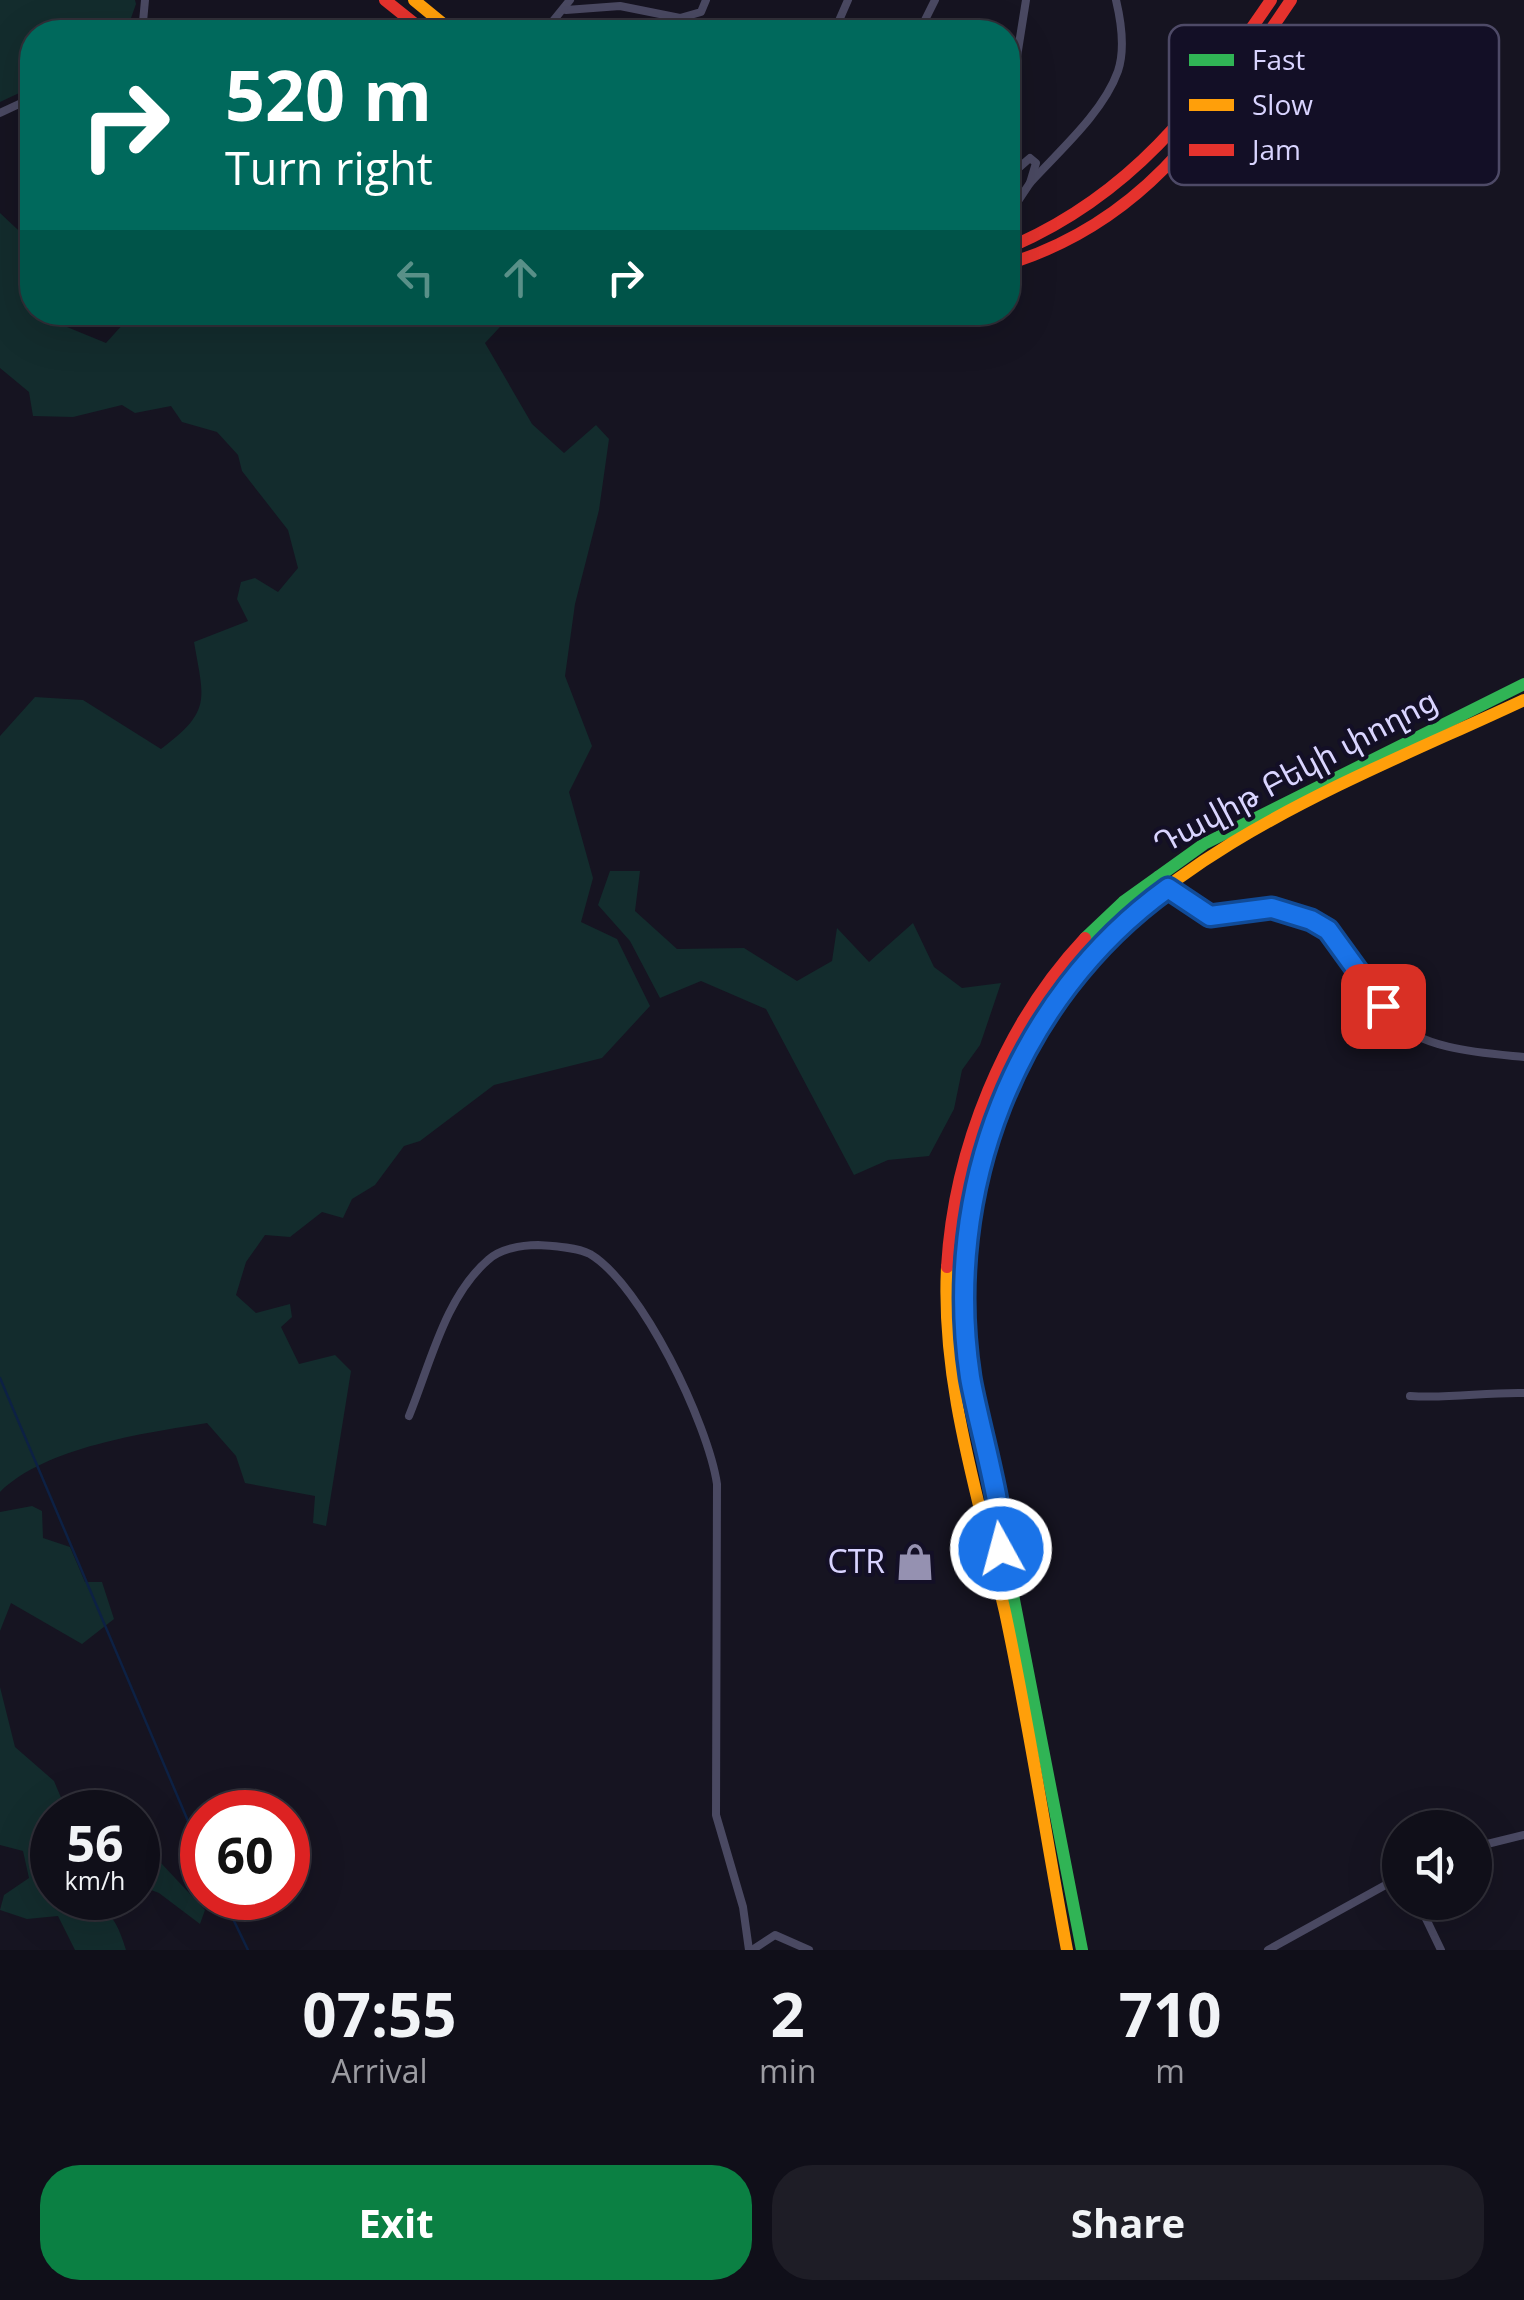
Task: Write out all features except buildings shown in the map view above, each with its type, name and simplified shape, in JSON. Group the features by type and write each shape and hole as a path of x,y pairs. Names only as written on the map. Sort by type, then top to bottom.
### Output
{"main road":[{"path":"385,0 410,20"},
{"path":"414,0 438,20"},
{"path":"1252,25 1270,0"},
{"path":"1274,25 1292,0"},
{"path":"1020,244 1058,230 1116,190 1169,130"},
{"path":"1020,260 1078,239 1125,206 1169,158"},
{"name":"Դավիթ Բեկի փողոց","path":"1067,1950 1002,1543 962,1329 962,1262 973,1195 1001,1108 1053,1000 1095,949 1168,888 1224,850 1464,721 1524,684"},
{"name":"Դավիթ Բեկի փողոց","path":"1082,1950 966,1457 949,1348 946,1267 955,1204 975,1130 1014,1043 1052,980 1080,944 1158,876 1204,844 1464,721 1524,700"},
{"path":"966,1457 970,1446 976,1444 984,1453"},
{"path":"988,1547 996,1551 1002,1543"}],"street":[{"path":"556,20 570,0"},
{"path":"566,10 620,6 680,18 701,12 706,0"},
{"path":"1020,38 1026,0"},
{"path":"1020,199 1086,119 1118,70 1122,25 1116,0"},
{"path":"1020,167 1030,158 1036,163 1030,184"},
{"path":"1158,876 1168,888 1210,916 1272,908 1311,920 1328,930 1394,1022 1431,1042 1524,1057"},
{"path":"409,1416 457,1298 489,1258 520,1245 552,1246 587,1252 616,1274 664,1351 705,1428 713,1456 717,1484 716,1816 751,1950 775,1935 809,1950"},
{"path":"1410,1396 1450,1400 1482,1392 1524,1393"},
{"path":"1492,1842 1524,1834"},
{"path":"1268,1950 1382,1887"},
{"path":"1427,1920 1441,1950"}],"green space":[{"path":"0,0 135,0 130,20 20,20 20,93 0,102"},
{"path":"0,213 20,232 20,325 62,325 106,343 122,325 502,325 485,343 532,424 564,453 596,425 609,439 599,510 575,604 565,676 592,746 569,792 593,878 581,922 617,939 650,1006 602,1058 494,1085 420,1141 404,1146 375,1185 352,1199 343,1218 322,1212 290,1237 265,1235 246,1262 236,1295 256,1313 290,1304 292,1317 281,1327 299,1364 335,1355 351,1371 326,1526 313,1523 315,1496 245,1483 236,1456 207,1423 126,1437 69,1453 19,1477 0,1492 0,736 35,697 83,700 161,749 189,724 200,703 194,642 248,621 237,599 241,582 255,578 278,592 298,568 288,530 242,471 238,455 217,432 182,422 171,406 135,413 122,405 73,417 33,416 29,392 0,368"},
{"path":"610,871 640,871 635,911 677,949 744,948 797,981 832,961 837,928 869,962 913,923 934,967 962,988 1001,983 980,1045 962,1070 954,1109 929,1156 888,1160 854,1175 766,1009 701,981 660,998 630,941 598,905"},
{"path":"32,1506 42,1511 43,1538 70,1547 85,1582 102,1582 114,1619 82,1644 11,1603 0,1631 0,1512"},
{"path":"0,1687 15,1747 54,1781 58,1790 30,1790 30,1919 0,1910 4,1895 29,1878 23,1851 0,1845"},
{"path":"160,1862 180,1883 180,1909 160,1894"},
{"path":"60,1920 113,1920 126,1950 75,1950"}],"waterway":[{"path":"0,1378 180,1802"},
{"path":"234,1920 248,1950"}],"traffic: fast":[{"path":"1085,938 1123,902 1204,844 1524,684"},
{"path":"984,1445 1082,1950"}],"traffic: slow":[{"path":"414,0 438,20"},
{"path":"993,1131 1019,1063 1054,1000 1099,946 1151,899 1208,858 1332,788 1524,700"},
{"path":"947,1267 950,1355 956,1398 1014,1654 1067,1950"}],"traffic: jam":[{"path":"385,0 410,20"},
{"path":"1253,25 1271,0"},
{"path":"1274,25 1291,0"},
{"path":"1020,242 1091,202 1169,133"},
{"path":"1020,259 1058,245 1101,220 1139,192 1169,163"},
{"path":"947,1267 960,1178 988,1090 1030,1009 1085,938"},
{"path":"984,1445 962,1330 961,1280 973,1204 993,1131"}],"place":[{"name":"CTR","path":"915,1562"}],"route":[{"path":"1001,1549 962,1329 962,1262 973,1195 1001,1108 1012,1077 1053,1000 1095,949 1168,888 1180,900 1210,916 1272,908 1311,920 1328,930 1383,1006"}]}
